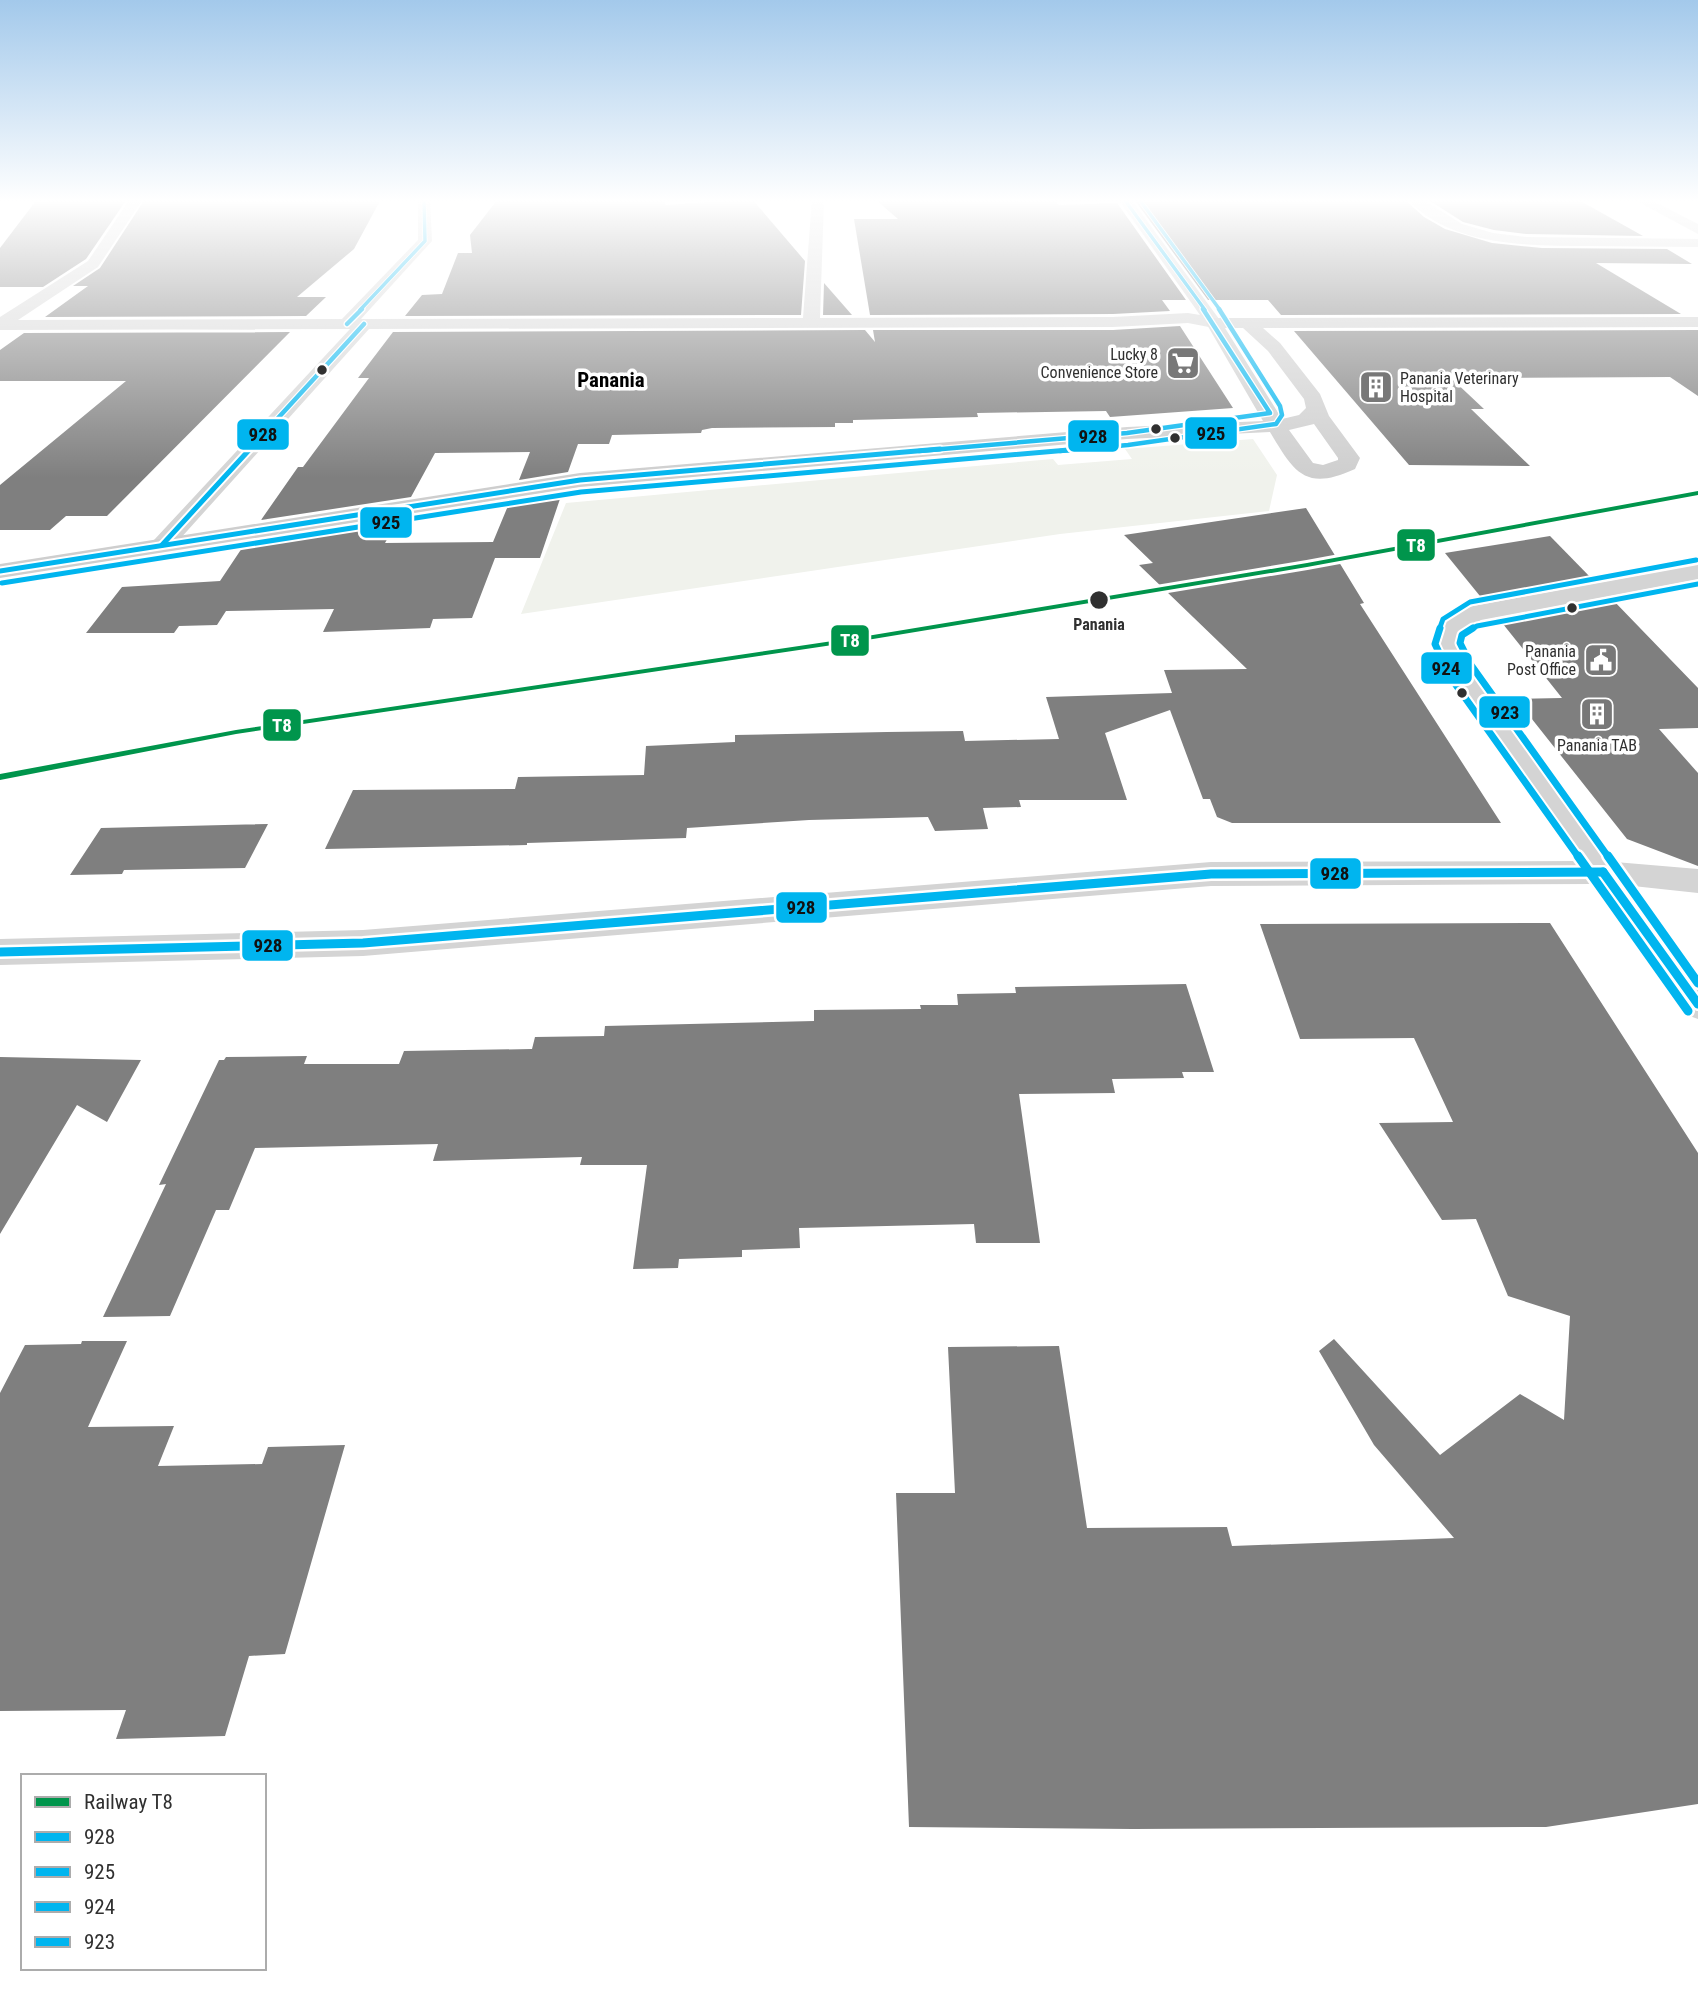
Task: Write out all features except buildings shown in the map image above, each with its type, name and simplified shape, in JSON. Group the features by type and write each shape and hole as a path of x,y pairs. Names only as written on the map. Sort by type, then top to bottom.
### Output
{"street":[{"path":"0,325 50,292"},
{"path":"162,545 382,292"},
{"path":"811,323 813,292"},
{"path":"1190,292 1306,470 1318,472 1348,464 1349,458 1315,410 1313,398 1274,347 1253,329"},
{"path":"0,325 1113,322 1253,329 1698,322"},
{"path":"0,571 580,480 1127,433 1276,424 1307,420 1315,410"},
{"path":"1698,572 1473,614 1452,627 1447,644 1451,656 1698,1004"},
{"path":"0,952 363,943 1211,874 1603,872 1698,881"}],"shaded area":[{"path":"1253,439 1277,475 1269,511 1060,534 521,614 566,503 1053,459 1058,465 1132,459 1125,449"}],"rail line":[{"name":"T8","path":"0,777 236,732 873,637 1307,565 1698,493"}],"transit line":[{"name":"928","path":"347,324 377,292"},
{"name":"928","path":"0,571 580,480 1127,433 1270,413 1191,292"},
{"name":"925","path":"2,583 581,492 1128,445 1276,424 1282,415 1280,406 1207,292"},
{"name":"928","path":"162,545 364,324"},
{"name":"924","path":"1688,1011 1451,678 1435,644 1443,619 1470,602 1696,560"},
{"name":"923","path":"1698,584 1477,626 1462,635 1460,643 1471,665 1698,983"},
{"name":"928","path":"1603,872 1698,1004"},
{"name":"928","path":"0,952 363,943 1211,874 1603,872"}],"place":[{"name":"Lucky 8 Convenience Store","path":"1183,363"},
{"name":"Panania Veterinary Hospital","path":"1376,387"},
{"name":"Panania","path":"1099,600"},
{"name":"Panania Post Office","path":"1601,660"},
{"name":"Panania TAB","path":"1597,714"}],"district":[{"name":"Panania","path":"611,380"}]}
